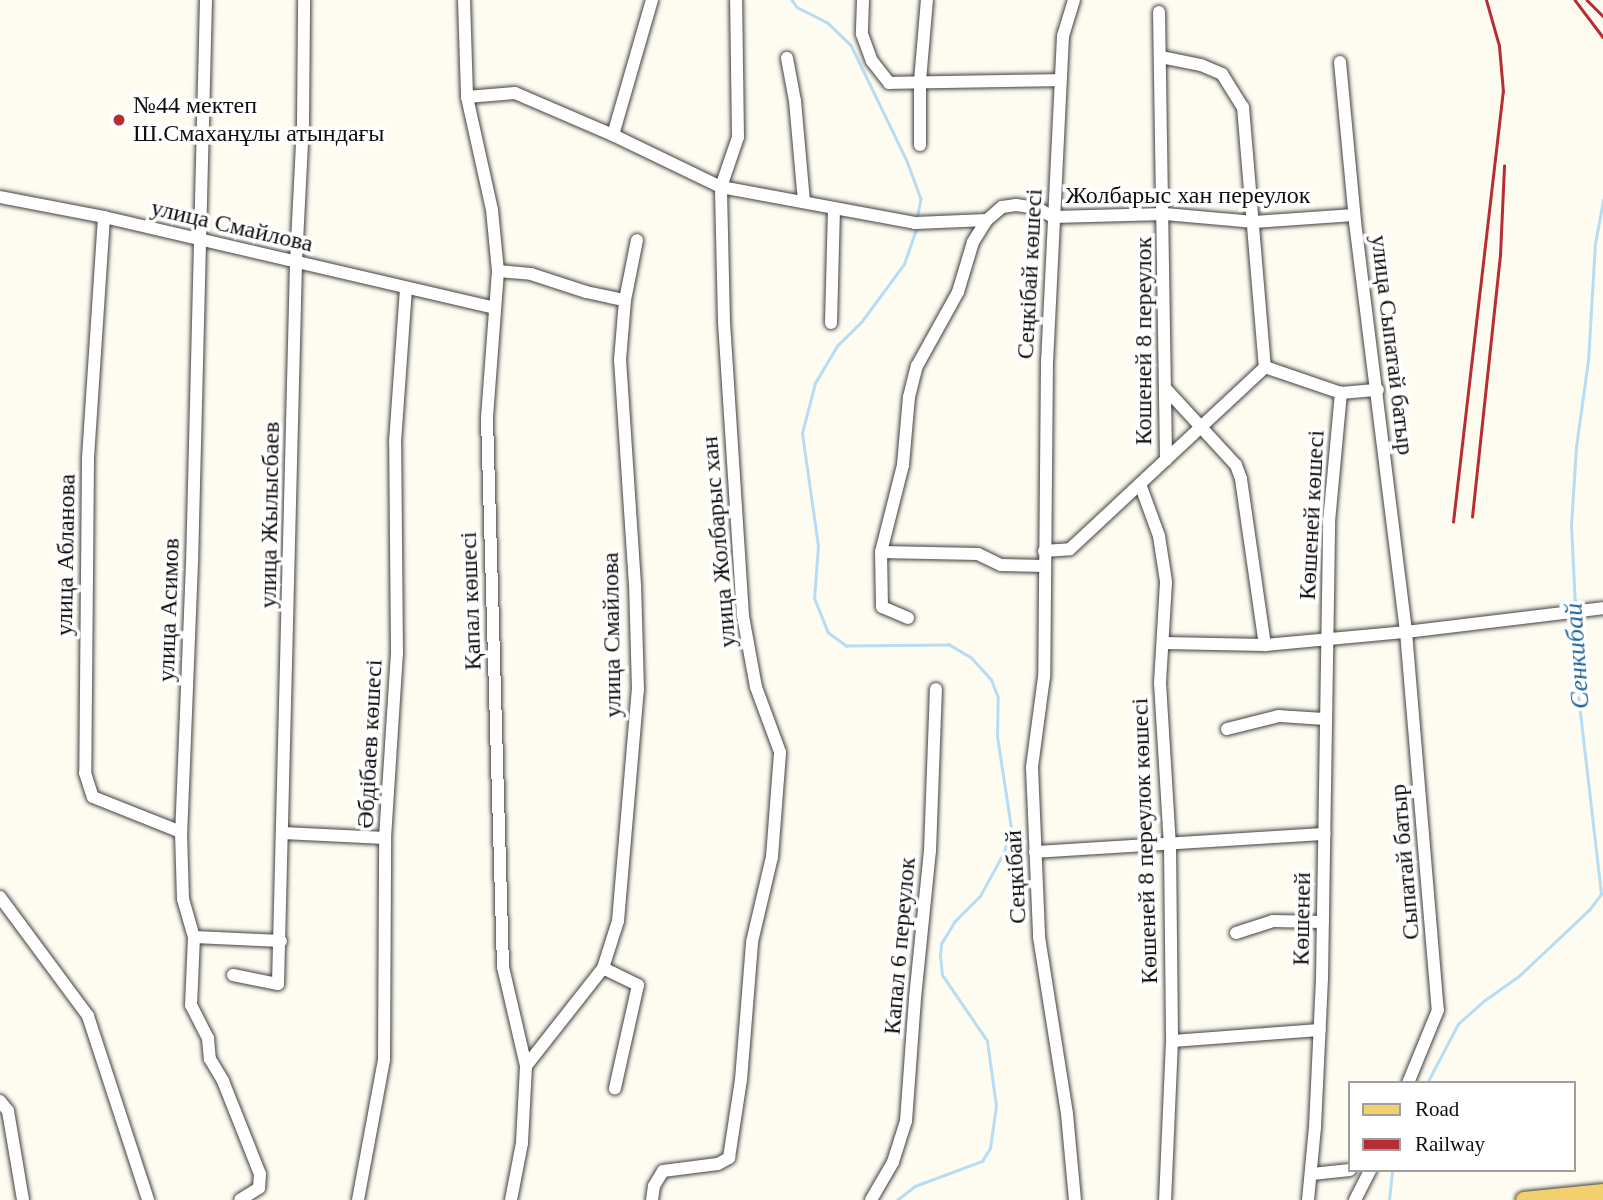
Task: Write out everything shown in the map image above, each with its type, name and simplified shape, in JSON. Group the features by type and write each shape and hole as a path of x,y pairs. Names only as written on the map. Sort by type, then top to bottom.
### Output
{"main road":[{"path":"1524,1200 1603,1192"}],"street":[{"name":"улица Асимов","path":"206,0 192,563 181,832 183,899 194,937 191,1005 208,1038 210,1059 223,1081 261,1174 258,1188 243,1199"},
{"name":"улица Жылысбаев","path":"233,975 278,984 296,262 303,125 304,0"},
{"name":"Қапал көшесі","path":"464,0 467,97 492,210 498,271 487,418 503,967 526,1066 522,1143 511,1200"},
{"path":"613,135 652,0"},
{"name":"улица Жолбарыс хан","path":"652,1200 654,1186 663,1171 718,1164 729,1158 741,1080 752,942 772,857 780,752 756,687 743,616 724,322 721,187 738,138 736,0"},
{"path":"863,0 862,34 872,61 889,83 1060,80"},
{"path":"920,145 920,81 927,0"},
{"name":"Сеңкібай көшесі","path":"1044,551 1047,360 1060,80 1063,36 1074,0"},
{"name":"Кошеней 8 переулок","path":"1160,12 1165,214 1166,460"},
{"path":"1161,57 1201,65 1222,74 1242,107 1265,367"},
{"path":"787,58 795,101 804,202"},
{"name":"улица Сыпатай батыр","path":"1340,62 1354,215 1378,390 1406,632"},
{"name":"Жолбарыс хан переулок","path":"467,97 514,93 613,135 721,187 915,223 987,220 1002,207 1016,205 1037,208 1054,217 1165,214 1254,222 1354,215"},
{"name":"улица Смайлова","path":"0,197 104,217 495,308"},
{"path":"831,323 834,209"},
{"name":"улица Абланова","path":"104,217 88,460 85,774 93,797 181,832"},
{"path":"908,618 882,607 881,552 903,465 909,397 917,366 958,292 973,242 987,220"},
{"name":"улица Смайлова","path":"526,1066 603,968 618,921 638,690 635,585 620,360 625,300 636,240"},
{"path":"498,271 531,274 586,292 625,300"},
{"name":"Әбдібаев көшесі","path":"358,1200 384,1060 385,838 397,654 396,442 406,288"},
{"path":"1265,367 1340,393 1378,390"},
{"path":"1044,551 1070,549 1265,367"},
{"path":"1166,389 1236,465 1241,480 1265,645"},
{"name":"Көшеней көшесі","path":"1327,639 1329,522 1340,393"},
{"name":"Көшеней 8 переулок көшесі","path":"1140,485 1160,537 1166,582 1160,683 1170,845 1172,1041 1166,1200"},
{"name":"Сеңкібай","path":"1044,551 1044,677 1032,767 1039,937 1067,1114 1075,1200"},
{"path":"881,552 978,554 1001,565 1045,566"},
{"path":"1164,643 1265,645 1406,632 1603,608"},
{"name":"Сыпатай батыр","path":"1406,632 1438,1010 1409,1081"},
{"name":"Көшеней","path":"1308,1200 1312,1174 1320,1030 1327,639"},
{"name":"Капал 6 переулок","path":"872,1200 893,1162 906,1121 930,851 936,689"},
{"path":"1227,729 1279,716 1326,719"},
{"path":"283,833 385,838"},
{"path":"1035,852 1324,834"},
{"path":"0,897 88,1016 148,1200"},
{"path":"1236,933 1273,921 1323,922"},
{"path":"194,937 281,941"},
{"path":"603,968 638,985 615,1088"},
{"path":"1172,1041 1320,1030"},
{"path":"0,1101 8,1111 23,1200"},
{"path":"1312,1174 1348,1170"},
{"path":"1355,1200 1369,1172"}],"waterway":[{"path":"792,0 797,7 827,22 851,45 907,161 921,199 917,220"},
{"name":"Сенкибай","path":"1575,607 1571,525 1576,447 1588,361 1595,244 1603,200"},
{"path":"897,1200 915,1186 982,1161 990,1148 996,1106 987,1041 942,975 940,956 941,944 954,922 980,896 1004,852 1011,828 997,737 998,698 991,680 971,658 949,645 846,646 828,633 814,599 818,546 802,433 815,383 837,346 862,321 904,264 917,227"},
{"name":"Сенкибай","path":"1428,1081 1458,1024 1520,975 1589,910 1601,894 1575,668 1575,617"},
{"path":"1389,1200 1392,1172"}],"railway":[{"path":"1453,522 1503,92 1499,46 1486,0"},
{"path":"1575,0 1603,37"},
{"path":"1587,0 1603,16"},
{"path":"1472,517 1500,255 1504,166"}],"place":[{"name":"№44 мектеп Ш.Смаханұлы атындағы","path":"119,120"}]}
